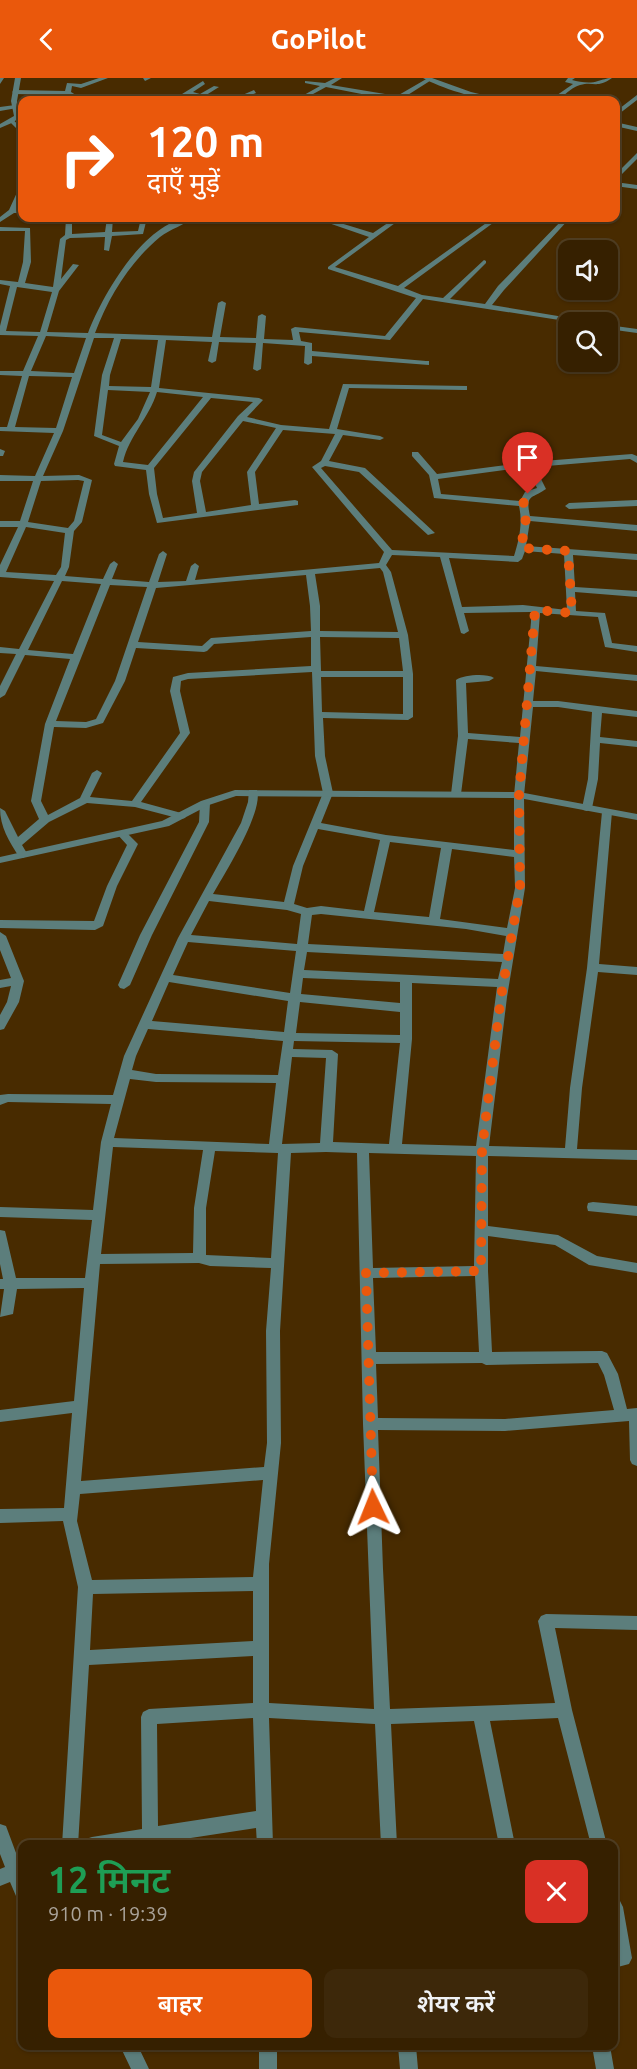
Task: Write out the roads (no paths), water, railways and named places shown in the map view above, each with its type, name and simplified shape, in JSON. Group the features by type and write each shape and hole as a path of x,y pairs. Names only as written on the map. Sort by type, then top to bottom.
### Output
{"street":[{"path":"0,126 12,121 18,111 15,92 18,78"},
{"path":"68,93 69,84 75,78"},
{"path":"69,84 81,86 105,78"},
{"path":"306,96 339,78"},
{"path":"557,96 575,80 597,84 609,78"},
{"path":"402,96 428,79 476,96"},
{"path":"187,92 201,96 216,87 195,81"},
{"path":"307,82 378,96"},
{"path":"181,96 203,83"},
{"path":"15,92 68,93 74,96"},
{"path":"244,96 254,92"},
{"path":"354,96 361,92"},
{"path":"620,111 637,97"},
{"path":"0,109 18,111"},
{"path":"12,121 18,127"},
{"path":"620,125 637,129"},
{"path":"620,174 637,155"},
{"path":"620,185 637,187"},
{"path":"0,220 18,195"},
{"path":"68,236 69,222"},
{"path":"107,250 110,222"},
{"path":"10,429 26,374 57,290 63,240 68,236 141,233 143,222"},
{"path":"181,222 157,235 113,285 102,305 59,431 0,573 153,585 382,565"},
{"path":"331,222 374,236"},
{"path":"393,222 330,268 421,297 558,318"},
{"path":"399,289 491,222"},
{"path":"488,306 517,270 563,222"},
{"path":"0,229 28,229 27,262 17,284 1,333 258,343 297,342 309,345 308,363"},
{"path":"445,300 484,262"},
{"path":"57,290 75,265"},
{"path":"0,282 57,290"},
{"path":"297,342 295,329 387,338 421,297"},
{"path":"212,361 222,303"},
{"path":"257,369 262,316"},
{"path":"618,328 637,331"},
{"path":"118,337 106,375 98,436 123,445"},
{"path":"150,468 118,464 123,445 141,423 156,390 162,339"},
{"path":"308,353 426,363"},
{"path":"0,373 78,375"},
{"path":"324,463 336,432 346,386 464,388"},
{"path":"105,388 210,394 259,400 241,418 198,472 196,480 202,515"},
{"path":"210,394 150,468 153,494 160,521 295,502"},
{"path":"241,418 281,427 380,438"},
{"path":"255,507 251,472 281,427"},
{"path":"0,429 59,431"},
{"path":"415,454 434,477 437,496 523,504"},
{"path":"434,477 530,464 632,456 637,461"},
{"path":"431,533 362,470 324,463 315,467 389,552 518,559 526,518 523,504 528,494 542,489 530,464"},
{"path":"0,478 79,477 88,480 78,522 70,531 65,567 0,695"},
{"path":"569,506 637,503"},
{"path":"526,518 637,528"},
{"path":"0,524 22,524 70,531"},
{"path":"521,548 637,557"},
{"path":"568,551 572,613"},
{"path":"382,565 389,552"},
{"path":"50,724 86,724 100,721 120,681 163,554"},
{"path":"444,555 464,631"},
{"path":"45,820 36,801 50,724 114,564"},
{"path":"318,715 408,717 408,674 403,635 387,572 382,565"},
{"path":"190,583 195,566"},
{"path":"288,906 298,866 328,793 321,756 315,606 310,572"},
{"path":"571,589 637,594"},
{"path":"458,610 523,608 603,615 608,645 637,649"},
{"path":"486,1359 481,1271 482,1149 503,983 520,888 519,795 535,610"},
{"path":"133,645 204,649 211,640 316,634 403,635"},
{"path":"0,650 76,657"},
{"path":"531,668 637,678"},
{"path":"135,804 185,733 175,691 176,679 188,676 317,671 408,674"},
{"path":"456,794 463,736 461,680 489,678"},
{"path":"527,704 558,704 637,714"},
{"path":"587,808 596,739 597,712 594,709"},
{"path":"463,736 524,740"},
{"path":"596,739 637,744"},
{"path":"85,800 97,774"},
{"path":"70,1840 86,1587 70,1521 90,1283 107,1142 130,1056 184,938 246,822 253,802 253,792"},
{"path":"0,860 165,824 205,803 235,793 519,795 637,817"},
{"path":"16,843 45,820 85,800 135,804 181,816"},
{"path":"124,985 146,935 204,822 205,803"},
{"path":"0,811 23,855"},
{"path":"571,1152 576,1088 593,968 607,812"},
{"path":"315,825 386,838 520,854"},
{"path":"0,924 95,926 99,923 112,886 133,844 122,834"},
{"path":"368,916 386,838"},
{"path":"434,923 447,846"},
{"path":"207,897 288,906 307,912 321,910 466,925 512,933"},
{"path":"265,1840 261,1710 261,1584 274,1443 273,1331 278,1263 283,1079 307,912"},
{"path":"0,936 18,981 13,1002 0,1026"},
{"path":"184,938 302,948 508,958"},
{"path":"593,968 637,971"},
{"path":"298,974 406,981 503,983"},
{"path":"166,978 295,998 405,1008"},
{"path":"0,984 18,981"},
{"path":"395,1148 406,1040 406,981"},
{"path":"145,1025 289,1036 406,1040"},
{"path":"287,1053 332,1054 326,1147"},
{"path":"126,1074 156,1078 283,1079"},
{"path":"0,1100 8,1098 119,1100"},
{"path":"107,1142 280,1149 363,1147 482,1149 637,1155"},
{"path":"199,1258 200,1208 210,1146"},
{"path":"363,1147 370,1424 389,1840"},
{"path":"592,1207 637,1211"},
{"path":"0,1212 100,1215"},
{"path":"482,1230 558,1240 594,1261 637,1268"},
{"path":"0,1235 8,1310 0,1311"},
{"path":"94,1259 199,1258 210,1262 278,1263"},
{"path":"366,1273 481,1271"},
{"path":"6,1284 90,1283"},
{"path":"369,1358 602,1357 632,1414 637,1460"},
{"path":"0,1416 80,1406"},
{"path":"370,1424 506,1425 632,1414"},
{"path":"73,1488 271,1473"},
{"path":"0,1515 71,1514"},
{"path":"86,1587 261,1584"},
{"path":"598,1840 564,1710 546,1622 637,1623"},
{"path":"82,1658 261,1648"},
{"path":"150,1836 149,1717 261,1710 382,1717 564,1710"},
{"path":"480,1713 506,1840"},
{"path":"124,1840 265,1818"},
{"path":"0,1832 13,1873"},
{"path":"618,1930 623,1958 618,1959"},
{"path":"131,2050 140,2069"},
{"path":"268,2050 268,2069"},
{"path":"407,2050 409,2069"},
{"path":"602,2050 605,2069"}]}
